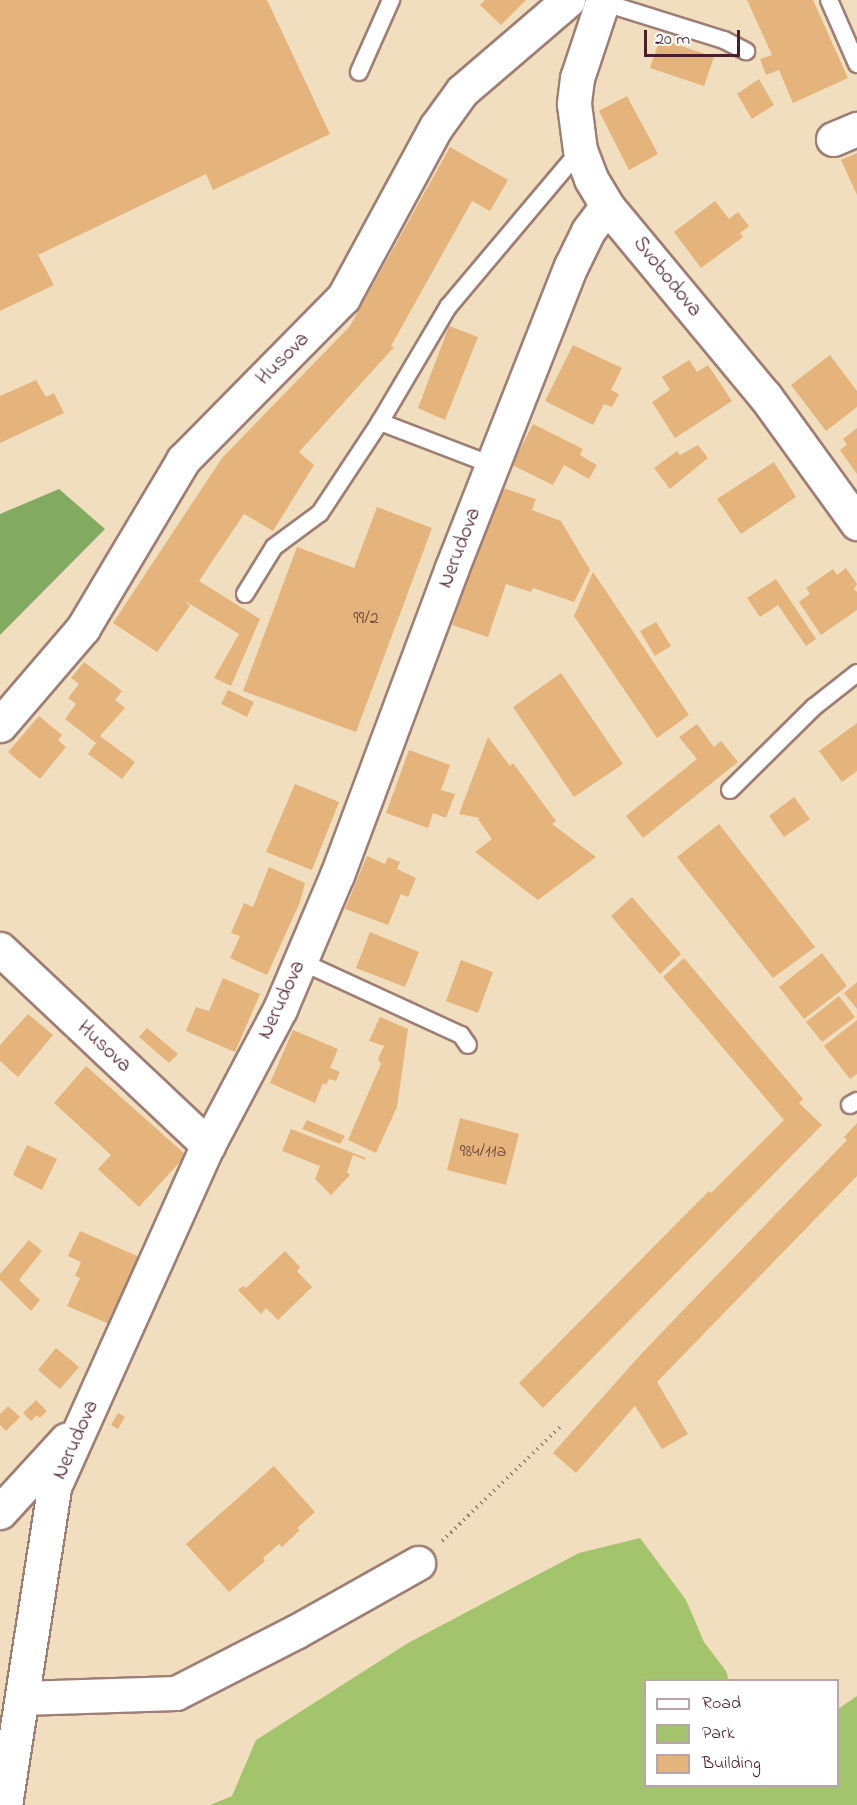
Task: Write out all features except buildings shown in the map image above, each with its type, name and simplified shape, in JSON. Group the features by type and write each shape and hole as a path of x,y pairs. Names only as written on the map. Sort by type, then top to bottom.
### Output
{"street":[{"name":"Husova","path":"0,725 82,628 183,460 343,298 436,127 462,91 568,0"},
{"name":"Svobodova","path":"602,1 577,78 575,115 580,150 591,179 608,206 765,396 857,523"},
{"name":"Nerudova","path":"5,1805 54,1487 208,1145 280,1009 337,875 492,465 571,266 588,231 608,206"},
{"name":"Husova","path":"0,949 208,1145"},
{"path":"0,1512 84,1420"},
{"path":"22,1698 176,1693 297,1631 418,1563"}],"lane":[{"path":"360,72 391,0"},
{"path":"829,0 857,64"},
{"path":"602,1 724,40 746,51"},
{"path":"245,594 274,547 320,513 380,422 448,307 580,150"},
{"path":"380,422 492,465"},
{"path":"730,790 814,708 857,673"},
{"path":"300,961 461,1035 468,1045"}],"path":[{"path":"418,1563 560,1427"}],"green space":[{"path":"59,489 105,529 0,635 0,514"},
{"path":"640,1538 686,1600 704,1642 726,1671 729,1679 644,1679 644,1787 839,1787 839,1708 857,1696 857,1805 210,1805 232,1796 256,1740 408,1643 579,1553"}]}
